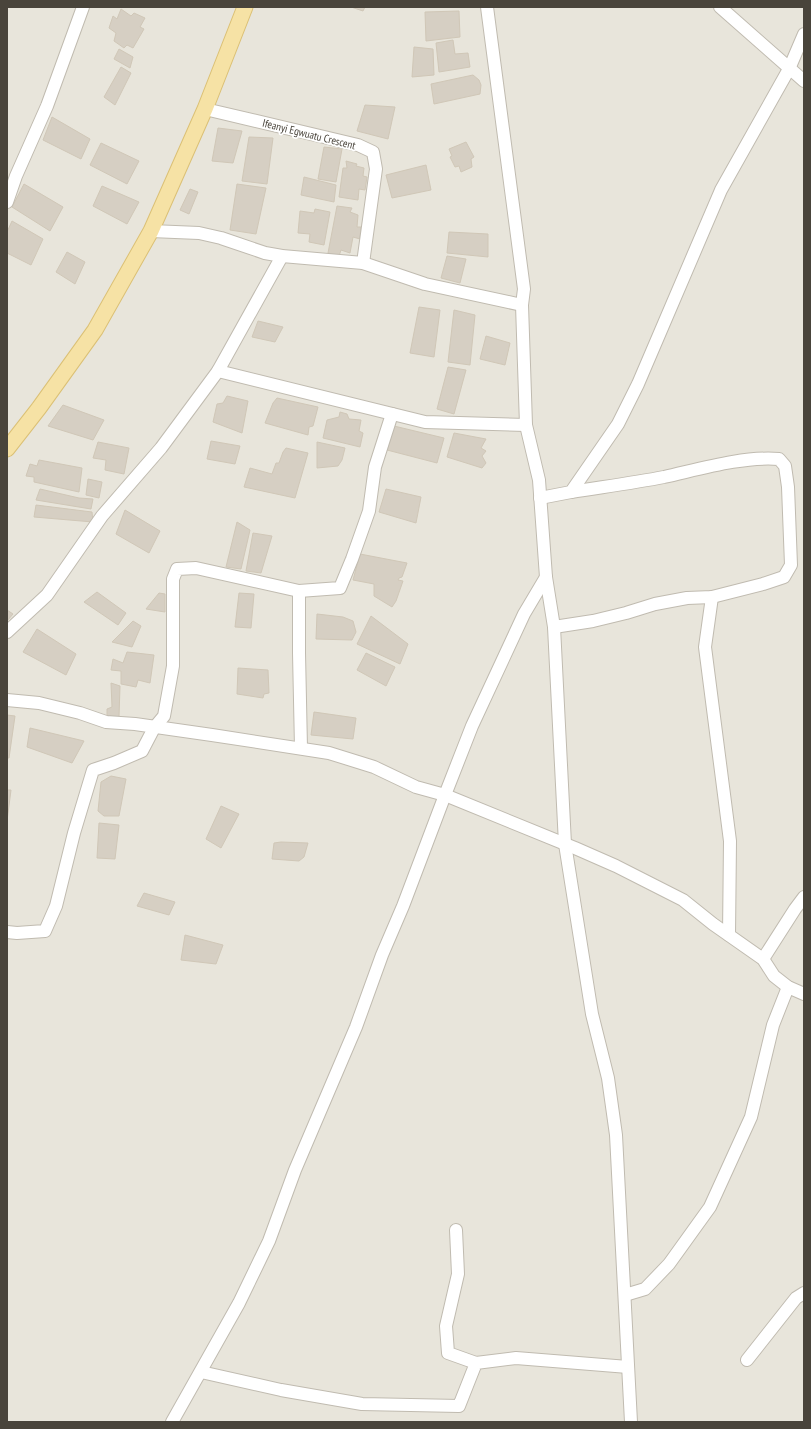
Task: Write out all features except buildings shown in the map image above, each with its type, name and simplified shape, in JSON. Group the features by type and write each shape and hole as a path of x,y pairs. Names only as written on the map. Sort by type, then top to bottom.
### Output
{"main road":[{"path":"7,449 40,408 95,330 151,231 205,109 245,7"}],"street":[{"path":"7,202 16,176 47,106 83,7"},
{"path":"487,7 524,289 522,305 526,425 539,480 546,577 554,627 565,844 592,1014 608,1078 616,1135 632,1422"},
{"path":"720,7 804,82"},
{"path":"571,492 618,424 638,384 721,190 789,69 804,34"},
{"name":"Ifeanyi Egwuatu Crescent","path":"205,109 358,145 373,152 376,168 363,263"},
{"path":"151,231 199,233 222,238 265,253 282,256 363,263 425,284 522,305"},
{"path":"7,632 47,595 102,516 161,448 218,371 282,256"},
{"path":"218,371 425,422 526,425"},
{"path":"7,932 16,933 45,931 56,906 74,833 93,770 142,751 154,728 164,716 173,666 173,579 177,569 196,568 299,591 340,588 369,511 375,467 392,414"},
{"path":"540,498 642,482 730,463 766,458 779,459 785,466 788,487 792,565 784,577 712,597 687,598 655,604 593,621 554,627"},
{"path":"172,1422 239,1303 269,1241 295,1170 356,1027 382,955 403,906 472,726 521,621 546,577"},
{"path":"299,591 301,748"},
{"path":"712,597 705,647 730,841 729,935"},
{"path":"7,700 40,703 80,713 106,722 136,724 154,728 212,735 330,753 374,767 416,787 445,795 565,844 616,866 683,900 713,924 763,959 774,976 788,986 804,994"},
{"path":"763,959 804,897"},
{"path":"624,1295 645,1289 669,1264 710,1207 751,1117 773,1025 788,986"},
{"path":"456,1230 458,1274 446,1326 448,1353 476,1363 516,1358 628,1367"},
{"path":"747,1360 796,1298 804,1293"},
{"path":"200,1372 282,1390 362,1404 459,1406 476,1363"}],"shaded area":[{"path":"7,7 804,7 804,1422 7,1422"}]}
